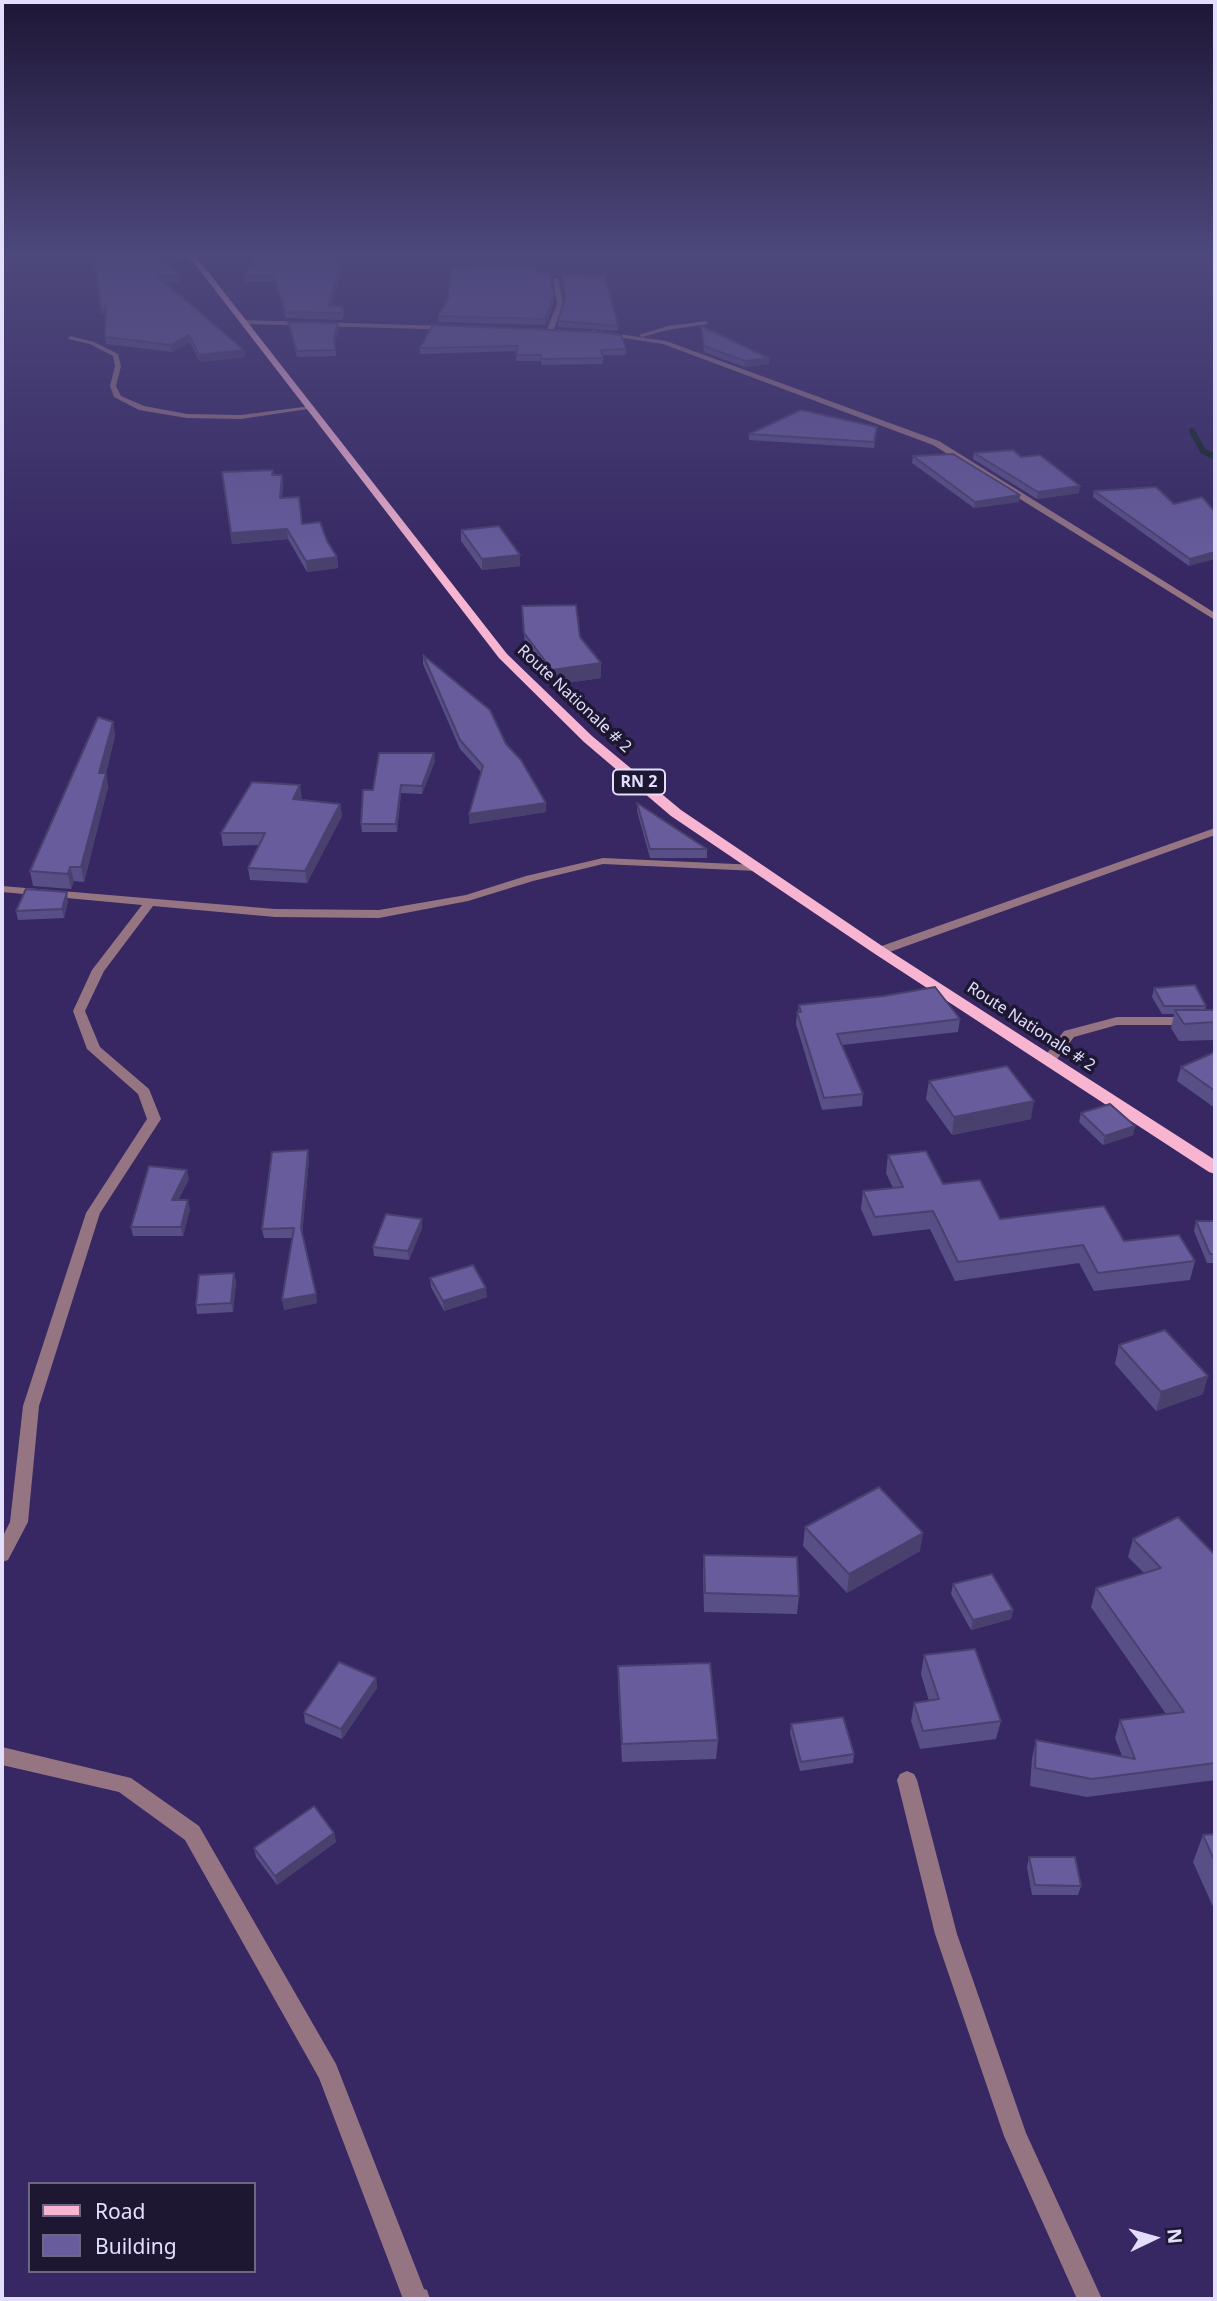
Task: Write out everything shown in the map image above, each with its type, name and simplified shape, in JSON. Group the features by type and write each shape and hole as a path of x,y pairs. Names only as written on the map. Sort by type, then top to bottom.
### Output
{"main road":[{"name":"Route Nationale # 2","path":"276,362 503,656 589,739 676,813 880,951 1215,1168"}],"street":[{"path":"117,362 113,386 118,397 142,408 187,416 241,417 311,408"},
{"path":"722,362 936,443 1215,617"},
{"path":"880,951 1215,831"},
{"path":"2,889 275,914 379,914 468,898 530,878 603,861 757,868"},
{"path":"2,1555 19,1522 31,1406 93,1213 154,1119 144,1092 94,1049 79,1011 98,970 150,902"},
{"path":"1049,1060 1069,1034 1116,1021 1215,1021"},
{"path":"2,1756 124,1784 192,1833 328,2072 415,2298 418,2299"},
{"path":"906,1780 946,1934 1011,2124 1090,2299"}],"building":[{"path":"801,410 877,427 874,442 749,434"},
{"path":"1013,450 1021,457 1040,455 1080,486 1038,492 974,453"},
{"path":"953,454 1020,495 975,502 913,456"},
{"path":"273,470 272,475 282,475 280,498 299,497 302,524 320,522 337,557 306,561 287,529 231,533 222,472"},
{"path":"1156,487 1174,504 1202,497 1215,512 1215,552 1190,559 1094,491"},
{"path":"499,526 520,555 482,559 461,530"},
{"path":"576,605 580,637 601,663 552,670 524,633 522,606"},
{"path":"423,655 490,710 506,744 521,760 546,803 469,814 483,766 460,740"},
{"path":"98,717 113,722 99,773 106,773 81,867 70,867 68,874 30,871"},
{"path":"379,753 434,753 422,786 401,785 396,824 361,824 363,790 373,790"},
{"path":"252,782 300,785 293,799 340,804 305,871 248,868 265,833 221,833"},
{"path":"637,803 707,849 650,849"},
{"path":"26,889 67,892 62,909 16,911"},
{"path":"1195,985 1206,1006 1164,1006 1154,988"},
{"path":"935,987 960,1019 837,1034 863,1094 824,1098 797,1012 801,1012 799,1005 884,996"},
{"path":"1175,1010 1215,1010 1215,1022 1184,1024"},
{"path":"1215,1052 1215,1091 1181,1067"},
{"path":"1007,1066 1034,1101 954,1117 929,1081"},
{"path":"1110,1104 1135,1126 1105,1136 1081,1113"},
{"path":"308,1150 301,1228 316,1294 282,1300 294,1228 262,1229 272,1152"},
{"path":"926,1151 943,1184 980,1180 1000,1219 1104,1206 1124,1241 1179,1235 1195,1261 1098,1273 1083,1245 958,1262 933,1211 875,1217 863,1191 903,1187 888,1155"},
{"path":"149,1166 187,1170 172,1200 188,1200 181,1227 131,1227"},
{"path":"386,1214 422,1219 408,1251 373,1247"},
{"path":"1196,1221 1215,1221 1215,1254 1210,1254"},
{"path":"473,1265 486,1288 443,1301 430,1278"},
{"path":"234,1273 231,1303 196,1305 199,1275"},
{"path":"1165,1330 1208,1376 1161,1392 1119,1345"},
{"path":"879,1487 923,1533 849,1574 805,1527"},
{"path":"1178,1517 1215,1555 1215,1763 1092,1779 1035,1768 1036,1740 1135,1759 1120,1720 1184,1712 1096,1588 1161,1568 1133,1539"},
{"path":"704,1555 797,1557 799,1596 705,1593"},
{"path":"992,1574 1013,1610 973,1620 953,1584"},
{"path":"975,1649 1001,1721 923,1731 914,1703 939,1699 924,1655"},
{"path":"339,1662 376,1678 341,1729 304,1713"},
{"path":"710,1663 718,1740 622,1744 618,1666"},
{"path":"843,1717 854,1754 801,1762 791,1724"},
{"path":"314,1806 334,1833 275,1876 254,1848"},
{"path":"1215,1834 1215,1862 1203,1835"},
{"path":"1029,1857 1075,1857 1081,1886 1035,1885"}],"waterway":[{"path":"1192,431 1203,451 1215,457"}]}
